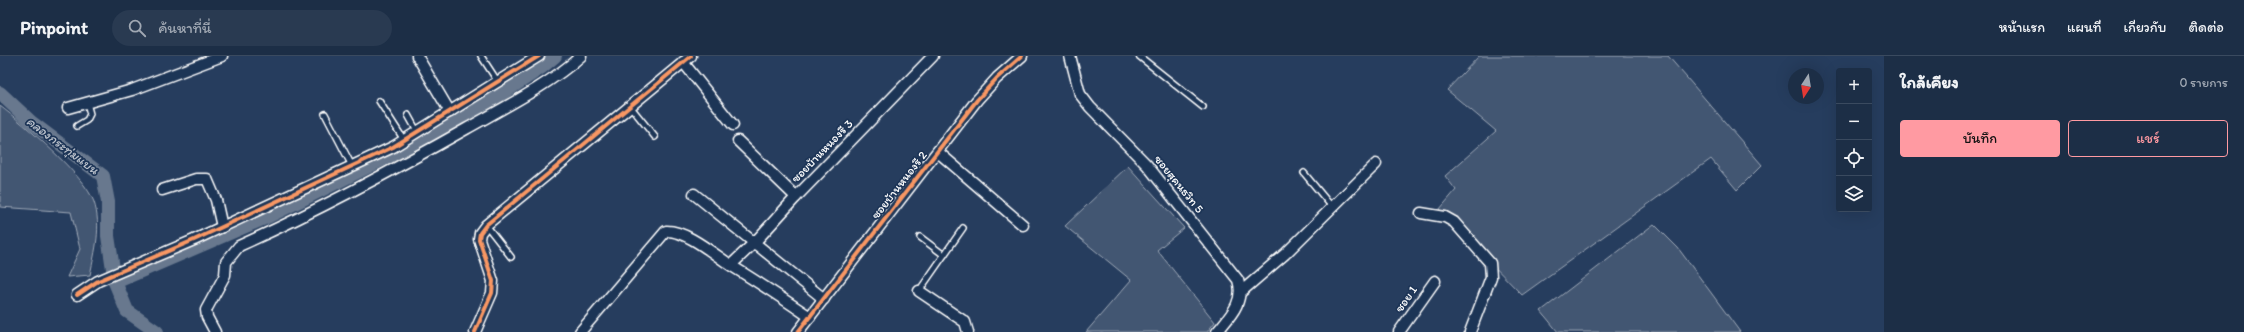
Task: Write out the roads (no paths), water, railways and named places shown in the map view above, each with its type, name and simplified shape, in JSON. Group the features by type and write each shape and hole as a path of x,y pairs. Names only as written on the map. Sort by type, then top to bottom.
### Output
{"street":[{"path":"68,108 132,90 222,56"},
{"path":"417,56 450,112"},
{"path":"77,295 98,281 222,227 405,140 539,56"},
{"path":"215,332 207,317 206,310 225,275 226,262 231,253 239,246 382,176 495,112 568,68 581,56"},
{"name":"ซอยบ้านหนองรี 3","path":"730,265 755,242 796,197 933,56"},
{"name":"ซอยบ้านหนองรี 2","path":"798,332 977,100 997,78 1022,56"},
{"name":"ซอยสุคนธวิท 5","path":"1070,56 1080,94 1090,107 1163,183 1238,280 1242,291"},
{"path":"475,332 492,293 492,272 479,239 480,233 486,225 687,59 733,125"},
{"path":"738,140 796,197"},
{"path":"938,152 1023,225"},
{"path":"1217,332 1232,313 1239,301 1242,291 1286,254 1376,164"},
{"path":"162,190 196,179 207,179 216,200 222,227"},
{"path":"694,194 824,299"},
{"path":"1421,213 1445,217 1454,222 1490,263 1491,277 1470,332"},
{"path":"580,332 666,231 679,233 762,284 810,317"},
{"name":"ซอย 1","path":"1399,332 1435,282"},
{"path":"919,291 965,322 968,332"}],"lane":[{"path":"482,56 498,82"},
{"path":"1139,56 1203,107"},
{"path":"379,101 405,140"},
{"path":"77,126 87,120 90,114 87,103"},
{"path":"630,106 655,137"},
{"path":"325,114 352,166"},
{"path":"408,115 418,133"},
{"path":"1304,174 1332,207"},
{"path":"486,225 511,257"},
{"path":"919,291 963,228"},
{"path":"920,237 944,255"}],"waterway":[{"path":"115,282 269,216 411,145 477,110 542,67 555,56"},
{"name":"คลองกระทุ่มแบน","path":"0,93 31,122 103,176 108,202 108,236 115,282 127,311 157,332"}]}
